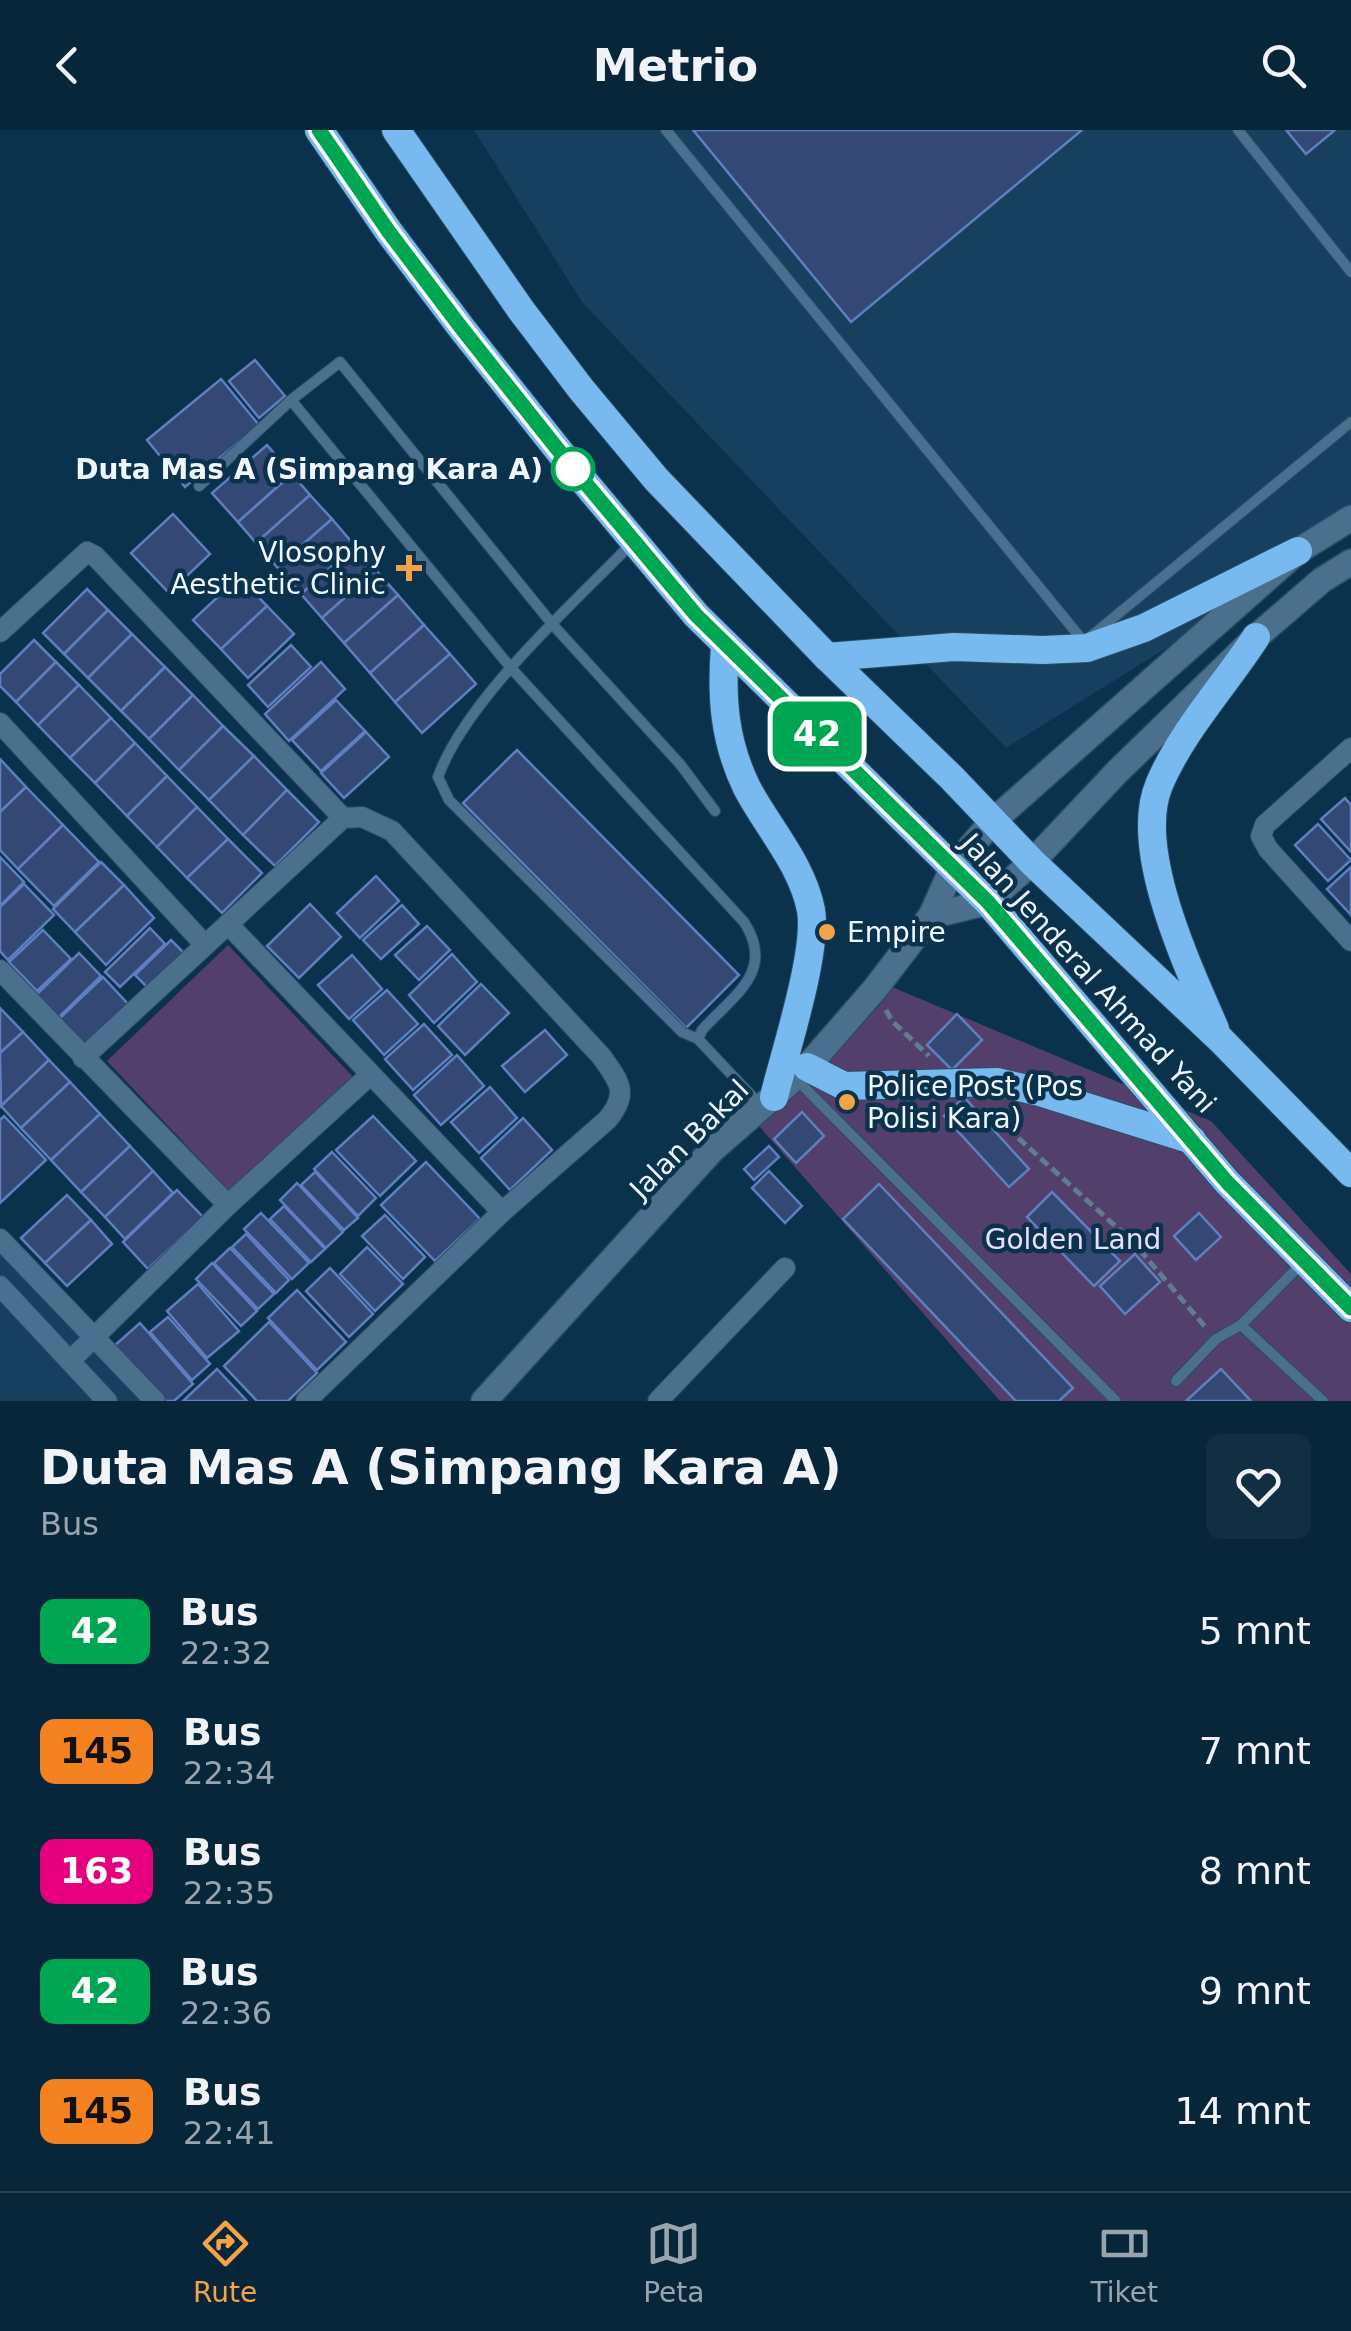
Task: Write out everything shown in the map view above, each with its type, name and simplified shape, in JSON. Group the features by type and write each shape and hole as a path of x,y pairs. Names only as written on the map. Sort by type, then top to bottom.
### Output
{"highway":[{"name":"Jalan Jenderal Ahmad Yani","path":"319,130 452,316 634,541 725,646 988,902 1227,1182 1351,1308"},
{"name":"Jalan Jenderal Ahmad Yani","path":"396,130 521,310 656,479 826,657 1032,862 1220,1040 1351,1173"},
{"path":"826,657 954,646 1086,648 1144,628 1298,551"},
{"path":"1220,1040 1161,892 1152,830 1157,789 1178,746 1256,637"},
{"path":"725,646 722,691 730,744 747,787 797,870 811,912 784,1087 997,1082 1194,1141"}],"street":[{"name":"Jalan Bakal","path":"484,1401 712,1150 784,1087 874,990 932,916 953,867 993,821 1298,551 1351,518"},
{"path":"0,632 80,554 95,556 342,818"},
{"path":"932,916 988,902 1256,637 1322,580 1351,562"},
{"path":"0,724 205,945"},
{"path":"1351,748 1265,825 1260,836 1351,942"},
{"path":"83,1058 342,818 362,817 392,830 601,1056 618,1080 618,1107 502,1212 306,1401"},
{"path":"228,924 502,1212"},
{"path":"0,970 228,1205"},
{"path":"70,1361 228,1205 370,1075"},
{"path":"0,1238 155,1401"},
{"path":"658,1401 785,1268"},
{"path":"0,1286 107,1401"}],"lane":[{"path":"666,130 1084,642 1351,422"},
{"path":"1238,130 1351,272"},
{"path":"199,486 291,400 340,362 554,625 680,764 715,810"},
{"path":"291,400 511,668 753,936 759,956 754,973 702,1030 698,1040"},
{"path":"634,541 511,668 466,726 443,762 438,777 441,790 682,1032 784,1087 1116,1401"},
{"path":"1176,1381 1216,1339 1240,1325 1304,1260"},
{"path":"1240,1325 1323,1401"}],"path":[{"path":"874,990 892,1021 1133,1242 1216,1339"}],"shaded area":[{"path":"474,130 1351,130 1351,533 1006,748 582,302"},
{"path":"0,1238 157,1401 0,1401"}],"green space":[{"path":"228,945 354,1078 232,1194 107,1061"},
{"name":"Golden Land","path":"873,979 1211,1121 1351,1274 1351,1401 1000,1401 745,1110"}],"building":[{"path":"693,130 1082,130 851,322"},
{"path":"1286,130 1335,130 1306,154"},
{"path":"255,360 285,396 259,418 229,381"},
{"path":"221,379 259,425 185,487 147,440"},
{"path":"267,445 292,474 238,522 212,493"},
{"path":"292,474 310,495 256,543 238,522"},
{"path":"310,495 332,519 277,567 256,543"},
{"path":"173,514 210,554 169,593 131,553"},
{"path":"332,519 355,546 301,594 277,567"},
{"path":"355,546 376,570 322,618 301,594"},
{"path":"376,570 398,595 344,643 322,618"},
{"path":"239,577 267,606 221,649 193,620"},
{"path":"87,589 108,610 64,654 43,633"},
{"path":"398,595 424,625 370,673 344,643"},
{"path":"267,606 294,634 248,678 221,649"},
{"path":"108,610 132,634 88,678 64,654"},
{"path":"424,625 450,654 395,702 370,673"},
{"path":"132,634 165,667 121,711 88,678"},
{"path":"34,640 56,662 16,702 0,686 0,674"},
{"path":"291,645 311,667 268,707 248,685"},
{"path":"450,654 476,684 422,733 395,702"},
{"path":"56,662 79,685 38,725 16,702"},
{"path":"321,662 345,689 289,741 265,714"},
{"path":"165,667 193,695 149,739 121,711"},
{"path":"79,685 111,718 70,758 38,725"},
{"path":"193,695 223,726 179,770 149,739"},
{"path":"336,700 365,731 321,771 292,740"},
{"path":"111,718 135,743 95,783 70,758"},
{"path":"223,726 254,756 209,800 179,770"},
{"path":"366,732 389,757 344,798 321,773"},
{"path":"135,743 167,776 127,816 95,783"},
{"path":"517,750 739,975 686,1028 463,803"},
{"path":"254,756 287,790 243,835 209,800"},
{"path":"0,759 26,787 0,812"},
{"path":"167,776 197,807 157,847 127,816"},
{"path":"26,787 63,825 18,869 0,850 0,812"},
{"path":"287,790 319,822 275,866 243,835"},
{"path":"1345,798 1351,805 1351,852 1321,819"},
{"path":"197,807 228,839 187,878 157,847"},
{"path":"1318,824 1351,860 1328,881 1295,845"},
{"path":"63,825 99,862 54,906 18,869"},
{"path":"228,839 262,873 222,913 187,878"},
{"path":"0,857 24,882 0,906"},
{"path":"101,862 124,885 75,932 53,909"},
{"path":"1351,867 1351,915 1327,889"},
{"path":"376,876 399,901 360,938 337,913"},
{"path":"24,884 54,915 8,960 0,951 0,907"},
{"path":"124,885 154,918 106,965 75,932"},
{"path":"310,904 341,937 299,978 267,946"},
{"path":"402,905 419,924 381,959 363,940"},
{"path":"427,926 450,950 419,980 395,955"},
{"path":"150,928 165,944 120,987 105,972"},
{"path":"43,930 71,959 37,991 9,962"},
{"path":"171,940 186,955 150,990 135,975"},
{"path":"79,953 101,976 57,1019 35,996"},
{"path":"452,954 477,982 434,1023 409,995"},
{"path":"352,955 382,989 349,1019 318,985"},
{"path":"103,977 128,1004 84,1047 58,1020"},
{"path":"481,984 509,1013 465,1055 438,1026"},
{"path":"387,990 418,1024 384,1055 353,1020"},
{"path":"0,1008 23,1032 0,1053"},
{"path":"957,1014 982,1040 952,1070 927,1045"},
{"path":"424,1024 452,1055 413,1090 385,1059"},
{"path":"545,1030 567,1055 525,1092 502,1066"},
{"path":"23,1032 49,1060 1,1106 0,1053"},
{"path":"457,1055 484,1086 441,1125 414,1095"},
{"path":"49,1060 70,1082 21,1128 1,1106"},
{"path":"70,1082 100,1114 51,1160 21,1128"},
{"path":"490,1087 517,1118 479,1153 451,1122"},
{"path":"964,1097 1029,1169 1009,1187 944,1116"},
{"path":"802,1112 824,1136 796,1163 774,1139"},
{"path":"100,1114 130,1146 81,1192 51,1160"},
{"path":"4,1116 46,1160 0,1203 0,1120"},
{"path":"373,1116 416,1161 380,1196 336,1150"},
{"path":"523,1118 552,1150 510,1190 481,1158"},
{"path":"130,1146 153,1171 105,1217 81,1192"},
{"path":"769,1146 779,1157 754,1180 744,1169"},
{"path":"332,1152 376,1198 358,1216 314,1169"},
{"path":"426,1162 480,1219 435,1261 381,1205"},
{"path":"153,1171 173,1193 125,1239 105,1217"},
{"path":"769,1171 802,1206 785,1223 752,1188"},
{"path":"315,1172 358,1218 344,1230 301,1185"},
{"path":"297,1183 343,1232 326,1248 280,1200"},
{"path":"879,1184 1073,1388 1059,1401 1016,1401 843,1219"},
{"path":"177,1190 203,1217 148,1269 123,1242"},
{"path":"1052,1192 1120,1261 1094,1286 1027,1217"},
{"path":"67,1195 91,1220 45,1263 21,1238"},
{"path":"284,1206 325,1249 311,1262 270,1219"},
{"path":"261,1213 309,1263 292,1279 244,1229"},
{"path":"1199,1213 1221,1237 1196,1260 1174,1236"},
{"path":"385,1215 425,1257 403,1279 362,1236"},
{"path":"91,1220 112,1244 67,1286 45,1263"},
{"path":"246,1234 289,1280 276,1293 232,1247"},
{"path":"367,1247 403,1284 375,1311 340,1274"},
{"path":"230,1248 274,1294 258,1309 214,1263"},
{"path":"1135,1254 1160,1282 1125,1314 1100,1286"},
{"path":"212,1263 257,1311 241,1326 196,1279"},
{"path":"330,1268 373,1314 349,1337 306,1291"},
{"path":"198,1284 239,1331 207,1358 167,1311"},
{"path":"297,1290 346,1342 317,1370 268,1318"},
{"path":"168,1317 210,1364 192,1380 150,1332"},
{"path":"269,1322 317,1373 288,1401 257,1401 224,1366"},
{"path":"140,1323 193,1384 174,1401 161,1401 114,1346"},
{"path":"217,1369 247,1401 183,1401"},
{"path":"1221,1369 1251,1401 1186,1401"}],"bus line":[{"name":"42","path":"319,130 463,330 696,615 988,902 1227,1182 1351,1308"}],"place":[{"name":"Duta Mas A (Simpang Kara A)","path":"573,469"},
{"name":"Vlosophy Aesthetic Clinic","path":"409,568"},
{"name":"Empire","path":"827,932"},
{"name":"Police Post (Pos Polisi Kara)","path":"847,1102"}]}
